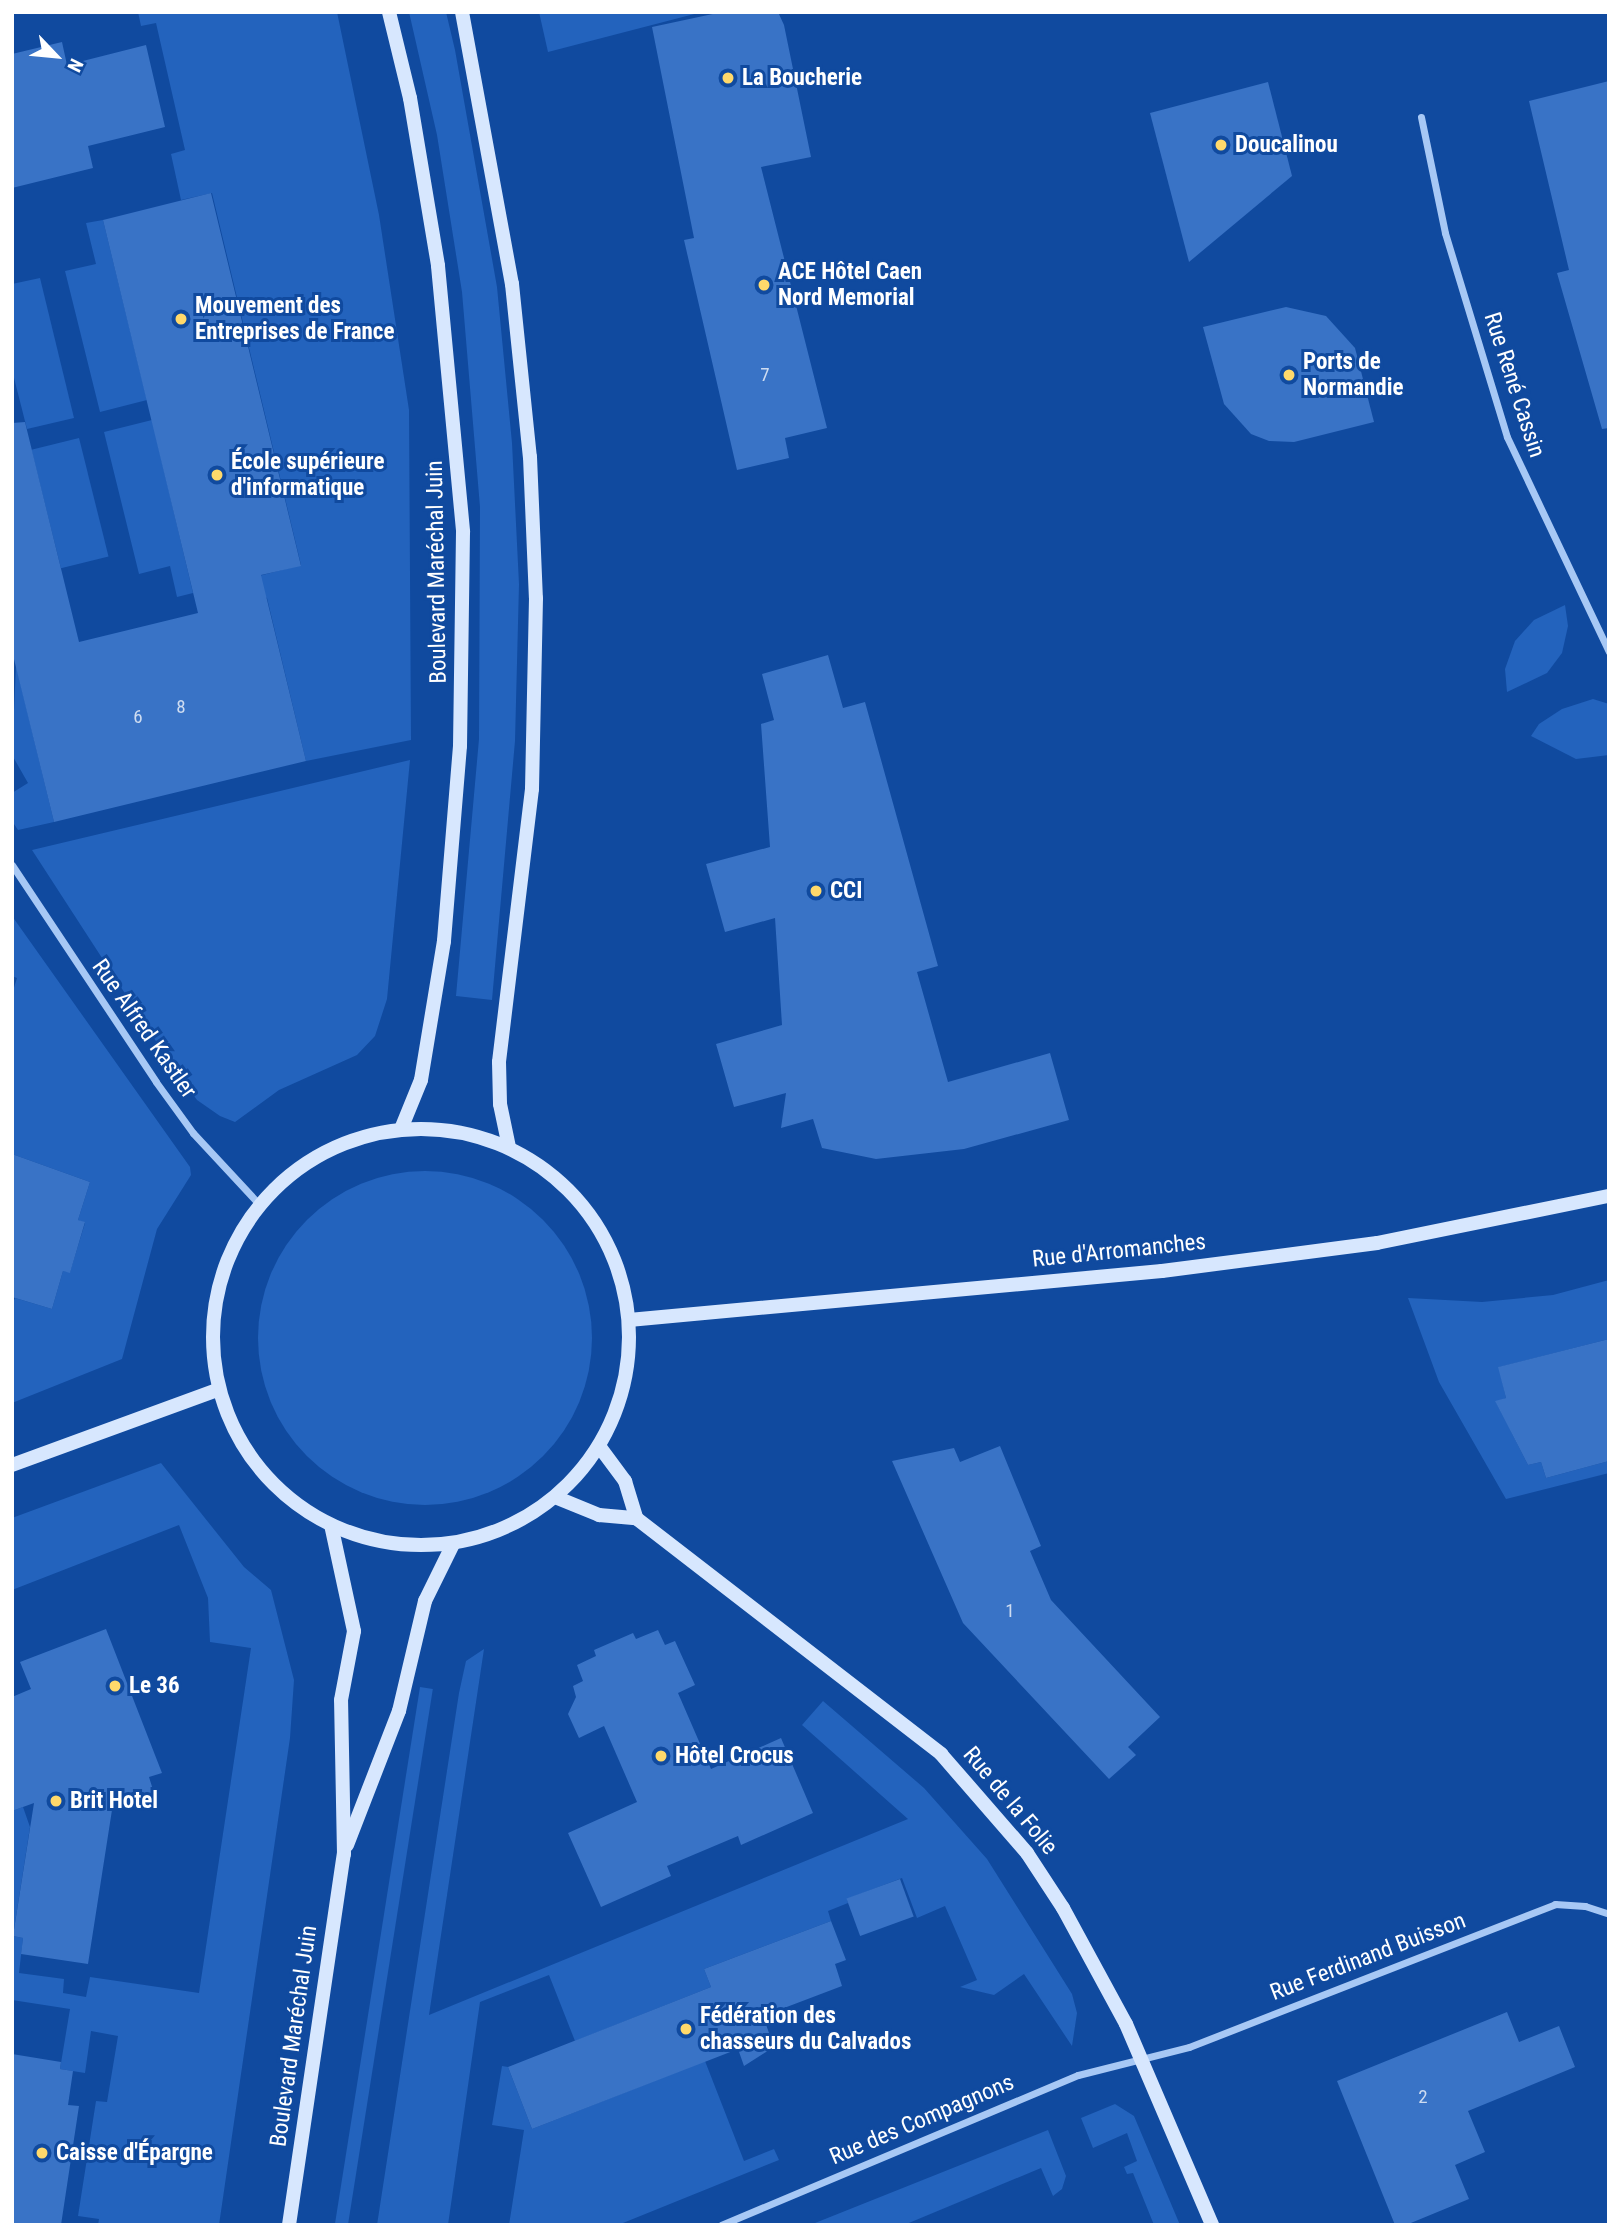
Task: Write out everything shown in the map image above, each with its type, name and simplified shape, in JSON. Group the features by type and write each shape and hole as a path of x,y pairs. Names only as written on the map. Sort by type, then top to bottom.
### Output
{"main road":[{"name":"Boulevard Maréchal Juin","path":"389,12 410,98 438,267 463,544 460,746 444,941 421,1080 401,1129"},
{"path":"462,12 512,284 531,470 536,598 534,744 514,963 499,1062 500,1104 509,1147"},
{"path":"401,1129 456,1131 509,1147 564,1184 590,1213 610,1247 629,1320 624,1386 599,1446 555,1497 492,1533 453,1544 390,1544 331,1525 272,1482 244,1447 217,1390 215,1310 224,1270 259,1204 295,1171 333,1148 401,1129"},
{"name":"Rue d'Arromanches","path":"629,1320 1162,1271 1377,1243 1609,1196"},
{"path":"12,1465 217,1390"},
{"path":"555,1497 599,1515 636,1518 625,1481 599,1446"},
{"name":"Rue de la Folie","path":"636,1518 864,1692 958,1772 1053,1891 1141,2059 1212,2225"},
{"name":"Boulevard Maréchal Juin","path":"289,2225 344,1854 341,1700 354,1631 331,1525"},
{"name":"Boulevard Maréchal Juin","path":"344,1854 399,1711 417,1624 453,1544"}],"street":[{"name":"Rue René Cassin","path":"1421,117 1446,233 1507,437 1609,652"},
{"name":"Rue Alfred Kastler","path":"12,864 163,1092 193,1133 259,1204"},
{"name":"Rue Ferdinand Buisson","path":"1141,2059 1189,2047 1555,1904 1585,1906 1609,1914"},
{"name":"Rue des Compagnons","path":"721,2225 740,2222 1078,2075 1141,2059"}],"shaded area":[{"path":"138,12 337,12 379,215 409,410 411,740 306,761 267,598 240,581 301,565 212,193 181,200 171,154 185,150 156,23 141,26"},
{"path":"409,12 446,12 497,287 512,443 519,584 515,741 492,1000 456,996 479,739 480,507 462,292 437,135"},
{"path":"539,12 702,12 548,52"},
{"path":"103,220 147,400 100,412 65,271 96,264 86,223"},
{"path":"40,278 74,418 27,429 12,370 12,284"},
{"path":"152,420 193,593 177,597 170,566 139,574 104,432"},
{"path":"79,438 109,556 61,568 31,450"},
{"path":"1565,605 1568,626 1562,653 1547,673 1507,692 1505,669 1515,641 1534,620"},
{"path":"16,665 54,822 18,830 12,821 12,793 28,783 12,755"},
{"path":"1593,699 1609,704 1609,755 1576,759 1531,736 1539,724 1562,709"},
{"path":"410,760 387,999 375,1036 357,1055 279,1090 235,1122 220,1116 197,1100 174,1069 32,850"},
{"path":"12,916 190,1167 191,1175 157,1229 122,1359 12,1403 12,1305 15,1298 52,1309 63,1271 70,1272 85,1223 78,1220 90,1182 12,1154 12,994 17,978 12,976"},
{"path":"425,1171 458,1174 489,1183 518,1199 543,1220 564,1245 580,1274 589,1305 592,1338 589,1371 580,1402 564,1431 543,1456 518,1477 489,1493 458,1502 425,1505 392,1502 361,1493 332,1477 307,1456 286,1431 270,1402 261,1371 258,1338 261,1305 270,1274 286,1245 307,1220 332,1199 361,1183 392,1174"},
{"path":"1609,1280 1609,1339 1499,1367 1506,1398 1496,1402 1528,1465 1541,1462 1546,1478 1609,1461 1609,1473 1506,1499 1439,1382 1408,1298 1482,1302 1553,1295"},
{"path":"161,1463 244,1567 271,1590 294,1680 290,1738 219,2225 98,2225 99,2219 78,2216 96,2101 107,2102 118,2036 91,2031 85,2073 60,2069 70,2009 12,2000 12,1811 23,1807 30,1827 13,1936 23,1938 19,1973 64,1979 63,1993 86,1997 90,1977 199,1993 251,1648 210,1642 208,1598 179,1525 12,1590 12,1518"},
{"path":"484,1649 429,2015 908,1819 802,1725 823,1701 924,1788 987,1859 1072,1994 1077,2013 1072,2046 1024,1974 994,1995 960,1987 977,1980 945,1906 917,1918 902,1878 847,1899 848,1903 828,1911 831,1921 704,1969 711,1987 575,2041 549,1975 480,2002 448,2225 377,2225 459,1693 466,1661"},
{"path":"420,1687 433,1689 348,2225 335,2224"},
{"path":"705,2061 744,2161 774,2149 779,2160 618,2225 509,2225 524,2130 492,2125 502,2066 508,2067 532,2129"},
{"path":"1115,2104 1134,2116 1180,2225 1154,2225 1133,2173 1127,2174 1124,2167 1137,2161 1127,2133 1093,2148 1081,2118"},
{"path":"1048,2130 1066,2176 1062,2189 1053,2196 1041,2168 904,2225 810,2225"}],"building":[{"path":"722,12 778,12 784,25 811,157 761,167 827,428 785,438 789,458 737,470 684,240 694,238 652,27"},
{"path":"62,42 67,65 146,45 165,127 88,146 93,168 12,188 12,54"},
{"path":"1609,81 1609,428 1602,429 1557,273 1569,270 1529,101"},
{"name":"Doucalinou","path":"1268,82 1292,176 1189,262 1150,113"},
{"path":"211,193 301,566 261,575 306,761 54,822 12,651 12,423 25,422 79,642 198,613 103,220"},
{"name":"Ports de Normandie","path":"1286,307 1326,316 1355,348 1374,422 1294,442 1269,441 1251,434 1224,404 1203,327"},
{"name":"CCI","path":"828,655 843,708 865,702 938,966 917,972 948,1082 1050,1053 1069,1120 964,1149 876,1159 822,1148 813,1119 781,1128 786,1093 734,1107 716,1044 782,1025 775,918 725,932 706,864 770,847 761,724 774,720 762,674"},
{"path":"12,1154 90,1182 78,1220 85,1222 70,1273 63,1271 52,1309 12,1297"},
{"path":"1609,1339 1609,1461 1546,1478 1541,1462 1528,1465 1495,1401 1506,1398 1498,1367"},
{"path":"1000,1446 1041,1546 1030,1551 1051,1600 1160,1717 1128,1747 1136,1755 1109,1779 963,1623 892,1461 954,1448 960,1462"},
{"name":"Brit Hotel","path":"106,1629 162,1773 149,1777 154,1793 112,1810 88,1964 21,1954 23,1938 13,1936 34,1803 12,1811 12,1697 31,1689 20,1662"},
{"name":"Hôtel Crocus","path":"658,1630 665,1645 675,1641 695,1685 678,1693 711,1769 781,1738 813,1813 741,1845 738,1836 667,1866 671,1876 601,1907 568,1833 637,1802 604,1726 579,1738 568,1714 576,1697 573,1686 583,1681 577,1665 596,1656 594,1650 633,1633 636,1639"},
{"path":"900,1879 914,1917 860,1936 846,1898"},
{"name":"Fédération des chasseurs du Calvados","path":"831,1921 846,1960 835,1964 842,1986 763,2016 774,2047 744,2066 738,2049 532,2129 508,2067 711,1987 704,1969"},
{"path":"1507,2012 1519,2042 1559,2026 1575,2067 1468,2111 1485,2152 1455,2165 1469,2199 1406,2225 1395,2225 1337,2081"},
{"name":"Caisse d'Épargne","path":"12,2054 61,2062 60,2069 73,2071 68,2105 79,2106 61,2225 12,2225"}],"place":[{"name":"La Boucherie","path":"728,78"},
{"name":"Doucalinou","path":"1221,145"},
{"name":"ACE Hôtel Caen Nord Memorial","path":"764,285"},
{"name":"Mouvement des Entreprises de France","path":"181,319"},
{"name":"Ports de Normandie","path":"1289,375"},
{"name":"École supérieure d'informatique","path":"217,475"},
{"name":"CCI","path":"816,891"},
{"name":"Le 36","path":"115,1686"},
{"name":"Hôtel Crocus","path":"661,1756"},
{"name":"Brit Hotel","path":"56,1801"},
{"name":"Fédération des chasseurs du Calvados","path":"686,2029"},
{"name":"Caisse d'Épargne","path":"42,2153"}]}
